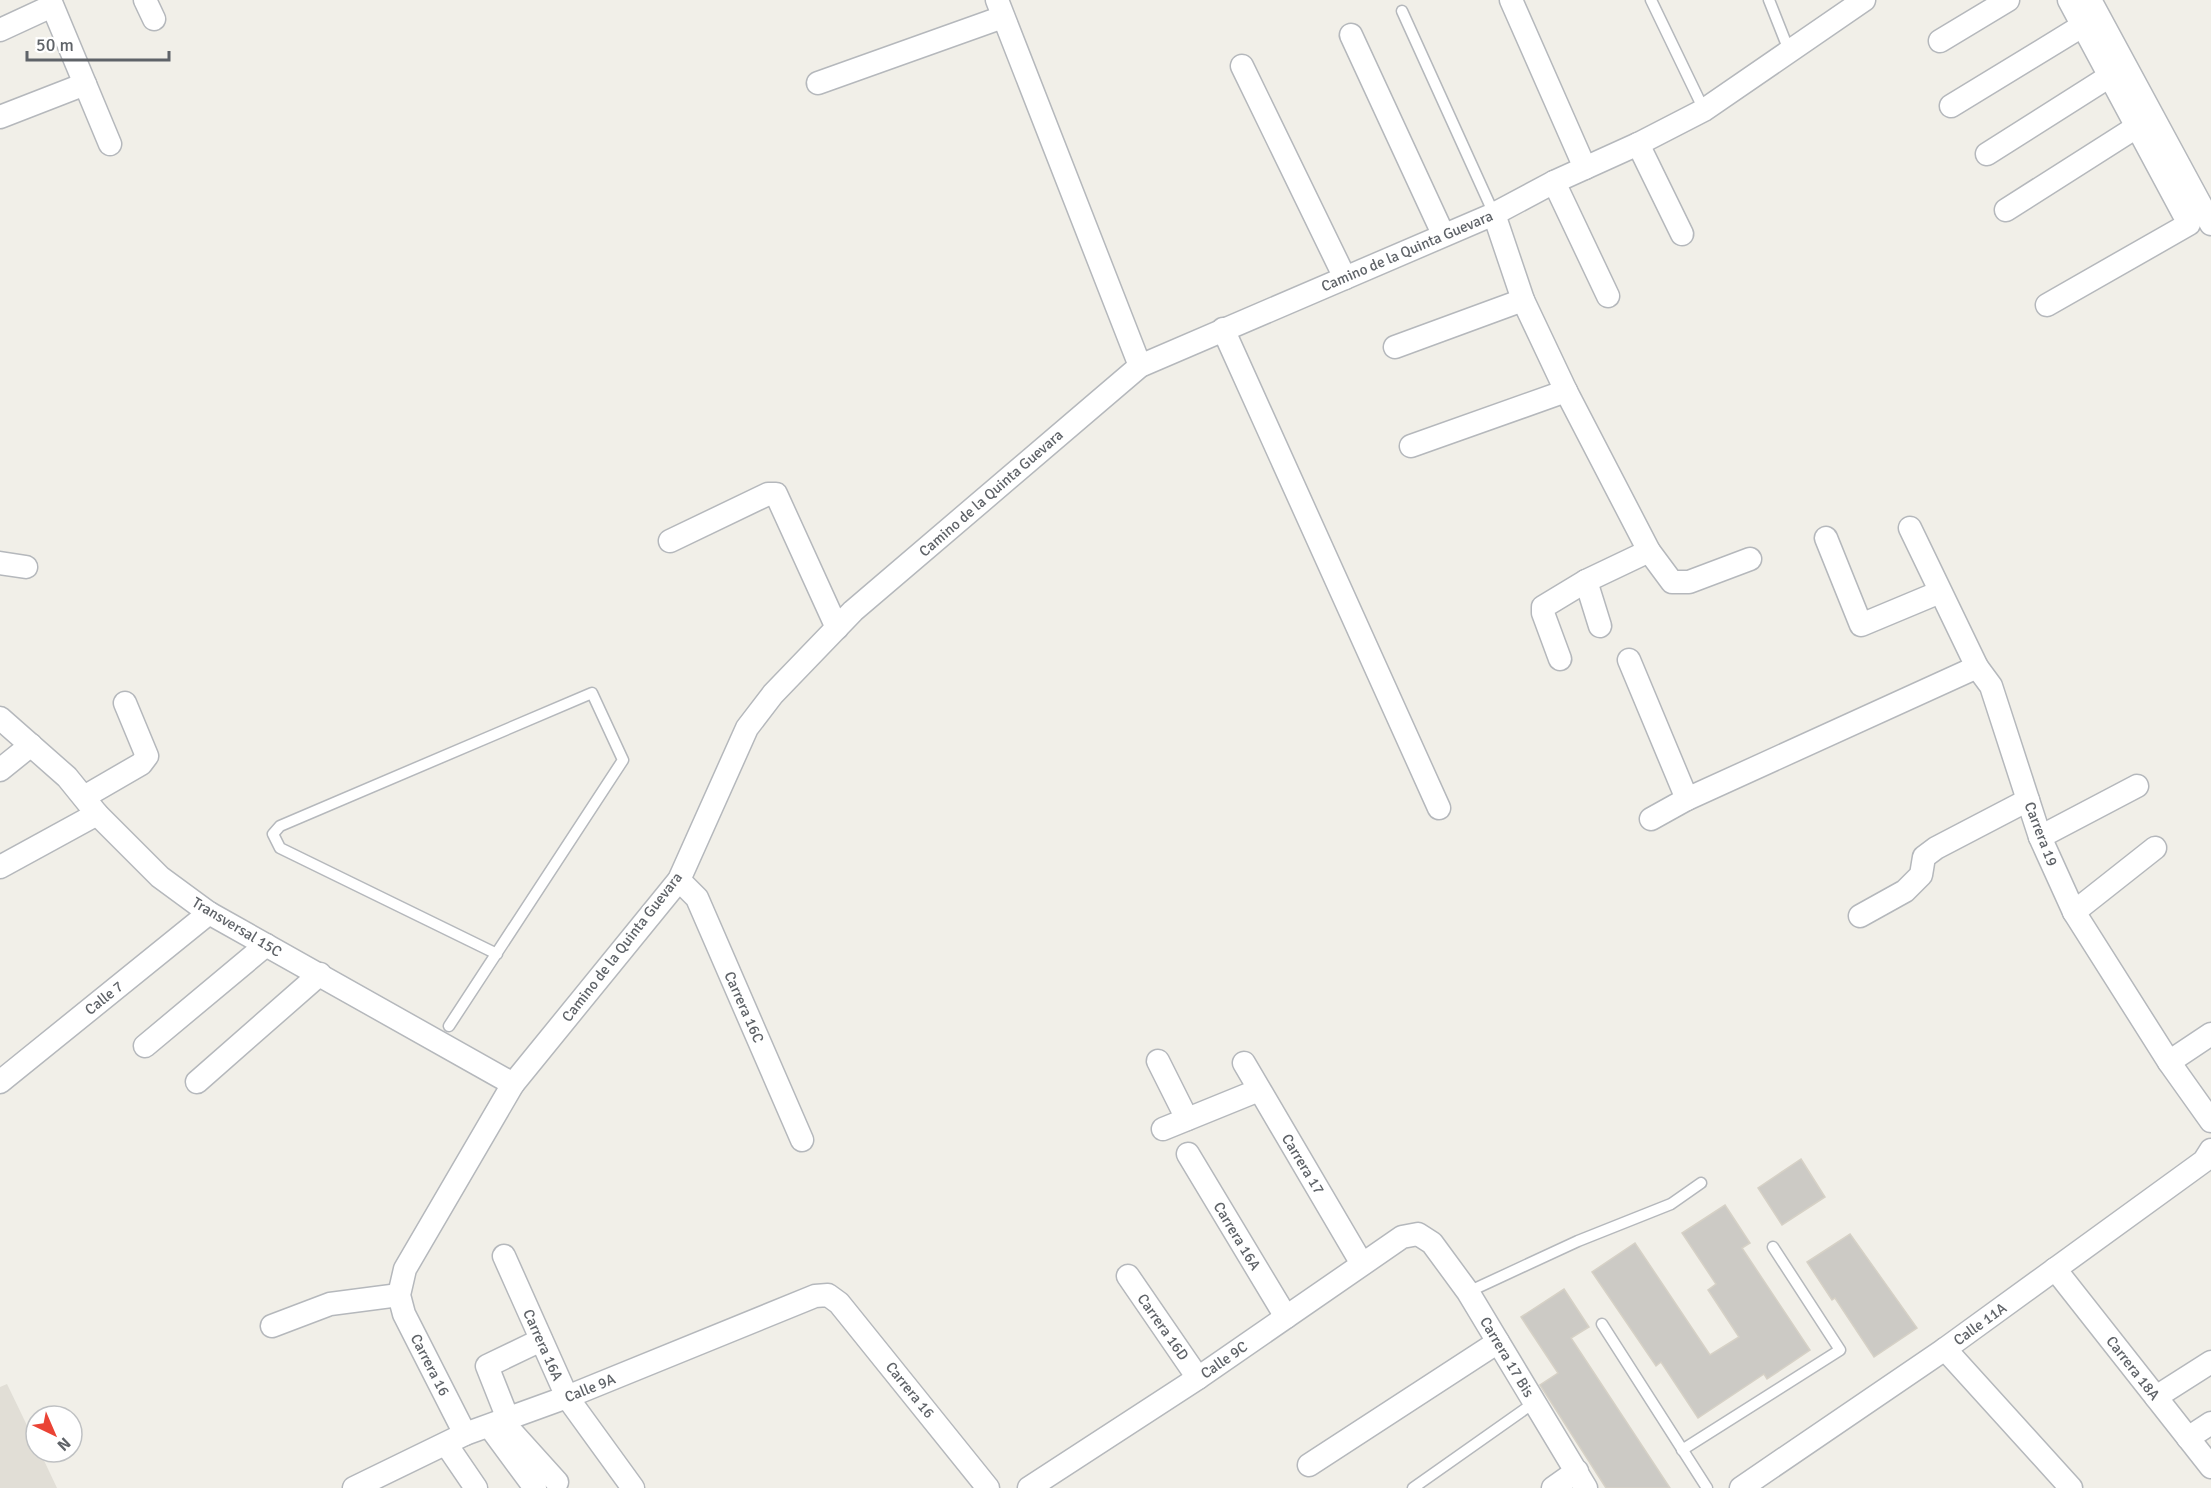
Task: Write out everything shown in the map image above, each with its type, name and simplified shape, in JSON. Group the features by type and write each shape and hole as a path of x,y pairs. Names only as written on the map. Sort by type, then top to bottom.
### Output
{"street":[{"path":"1511,0 1584,168"},
{"name":"Camino de la Quinta Guevara","path":"399,1295 405,1269 513,1084 679,880 747,728 773,694 837,628 1140,366 1494,214 1554,182 1638,144 1704,110 1791,53 1864,0"},
{"path":"1940,41 2008,0"},
{"path":"2047,305 2189,224 2068,0"},
{"path":"2090,0 2211,224"},
{"path":"0,30 51,3 110,144"},
{"path":"818,83 1000,8 1140,366"},
{"path":"1951,106 2082,26"},
{"path":"1351,35 1443,234"},
{"path":"1242,66 1345,278"},
{"path":"1987,154 2110,76"},
{"path":"0,117 85,84"},
{"path":"2006,210 2138,126"},
{"path":"1638,144 1682,234"},
{"path":"1554,182 1608,296"},
{"path":"1494,214 1523,300 1566,391 1649,550 1672,582 1689,582 1750,559"},
{"path":"1395,347 1523,300"},
{"path":"1223,329 1439,808"},
{"path":"1411,446 1566,391"},
{"path":"670,541 768,494 776,494 837,628"},
{"name":"Carrera 19","path":"1910,528 1977,667 1991,686 2040,837 2074,912 2169,1062 2211,1121"},
{"path":"1826,538 1861,625 1940,592"},
{"path":"1560,659 1543,613 1544,607 1586,581 1649,550"},
{"path":"0,562 26,567"},
{"path":"1586,581 1600,626"},
{"path":"1629,660 1687,799"},
{"path":"1652,819 1687,799 1977,667"},
{"path":"0,867 91,805 141,764 147,756 125,703"},
{"name":"Transversal 15C","path":"0,718 67,777 160,878 209,913 320,974 445,1033 513,1084"},
{"path":"0,770 31,745"},
{"path":"2040,837 2137,786"},
{"path":"1860,916 1905,891 1921,875 1924,857 1936,848 2028,800"},
{"path":"2074,912 2155,848"},
{"name":"Carrera 16C","path":"679,880 697,898 802,1140"},
{"name":"Calle 7","path":"0,1082 209,913"},
{"path":"146,1046 266,945"},
{"path":"197,1082 320,974"},
{"path":"2169,1062 2211,1034"},
{"path":"1158,1061 1187,1119"},
{"name":"Carrera 17","path":"1244,1063 1362,1264"},
{"path":"1163,1129 1260,1090"},
{"name":"Calle 11A","path":"1741,1488 1945,1349 2204,1161 2211,1150"},
{"name":"Carrera 16A","path":"1188,1154 1286,1317"},
{"name":"Calle 9C","path":"1029,1488 1198,1378 1402,1236 1418,1234"},
{"name":"Carrera 17 Bis","path":"1418,1234 1432,1244 1468,1292 1581,1480"},
{"name":"Carrera 16A","path":"504,1256 567,1397 633,1488"},
{"name":"Carrera 18A","path":"2055,1269 2211,1467"},
{"name":"Carrera 16D","path":"1128,1276 1198,1378"},
{"path":"272,1326 330,1304 399,1295"},
{"name":"Carrera 16","path":"399,1295 404,1314 476,1488"},
{"name":"Carrera 16","path":"828,1295 839,1303 988,1488"},
{"name":"Calle 9A","path":"354,1488 456,1439 567,1397 815,1296 828,1295"},
{"path":"535,1488 500,1422 488,1366 541,1340"},
{"path":"1309,1465 1497,1342"},
{"path":"1945,1349 2071,1488"},
{"path":"2156,1397 2211,1362"},
{"path":"500,1422 557,1482"},
{"path":"2188,1438 2211,1423"},
{"path":"1553,1488 1581,1480"}],"lane":[{"path":"1651,0 1704,110"},
{"path":"1769,0 1791,53"},
{"path":"1402,11 1494,214"},
{"path":"445,1033 497,954 623,760 592,693 280,826 273,834 280,848 497,954"},
{"path":"1468,1292 1578,1241 1671,1204 1701,1182"},
{"path":"1682,1450 1840,1350 1773,1247"},
{"path":"1602,1324 1707,1488"},
{"path":"1413,1488 1535,1402"}],"shaded area":[{"path":"7,1384 24,1419 24,1464 46,1464 57,1488 0,1488 0,1387"}],"building":[{"path":"1801,1159 1825,1197 1782,1225 1758,1188"},
{"path":"1725,1205 1750,1243 1742,1248 1810,1350 1767,1379 1764,1374 1698,1418 1661,1362 1656,1366 1592,1272 1635,1243 1710,1355 1739,1337 1708,1290 1716,1284 1682,1233"},
{"path":"1850,1234 1917,1328 1874,1357 1835,1298 1832,1300 1807,1262"},
{"path":"1564,1289 1589,1327 1571,1338 1670,1488 1606,1488 1540,1385 1558,1373 1521,1317"}]}
